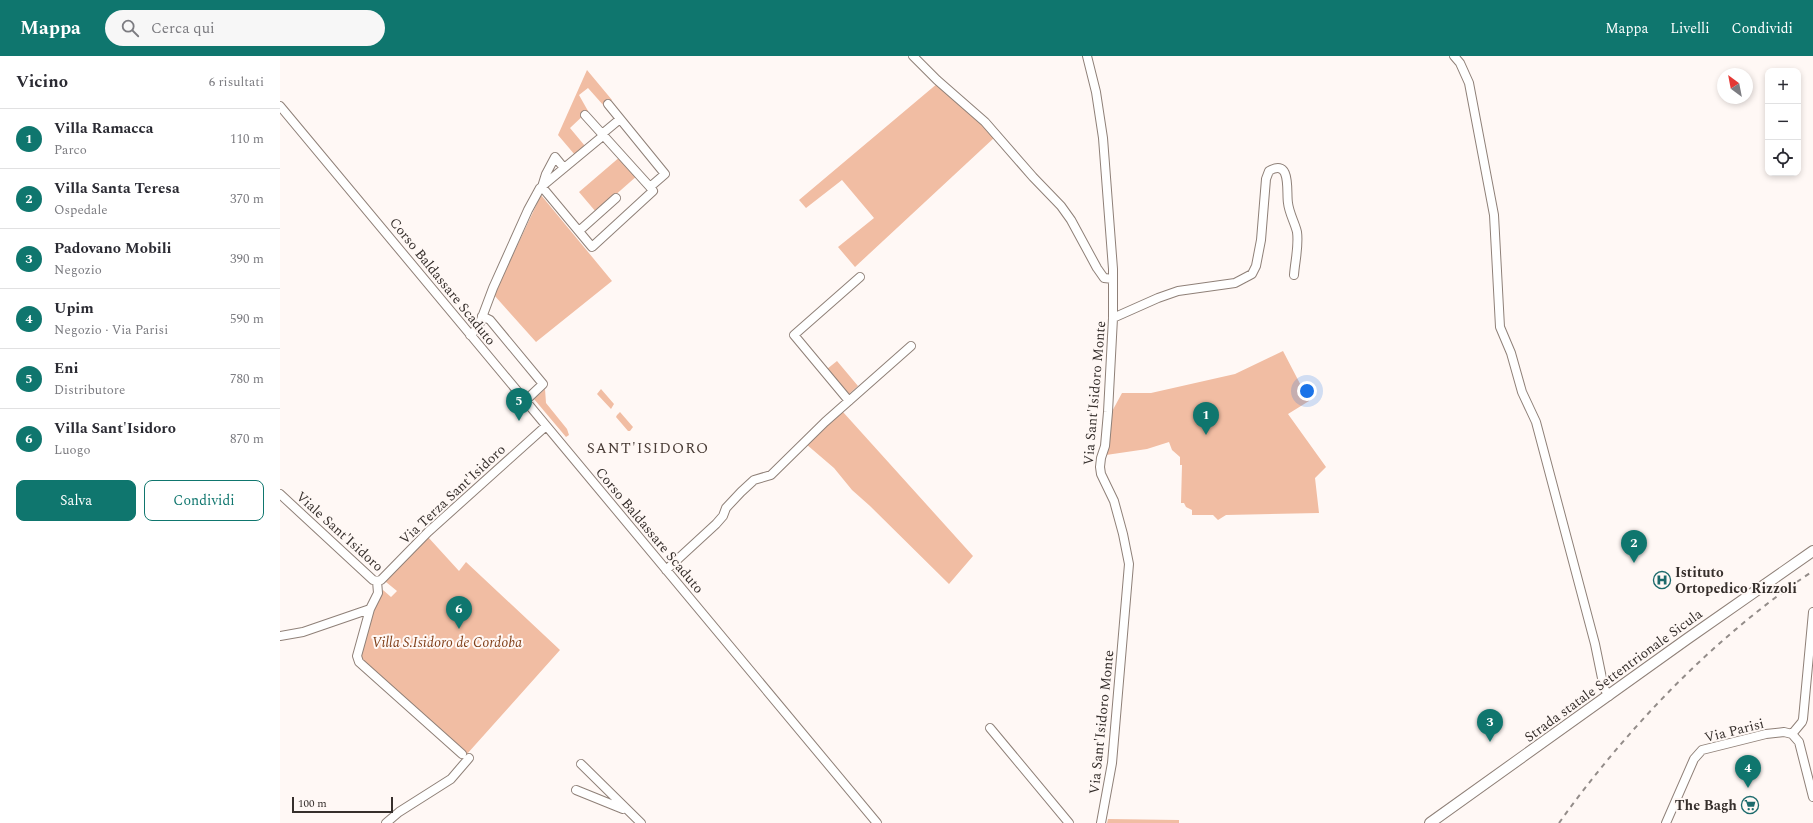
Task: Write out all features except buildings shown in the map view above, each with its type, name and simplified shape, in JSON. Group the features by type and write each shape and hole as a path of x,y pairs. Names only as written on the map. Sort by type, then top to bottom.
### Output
{"main road":[{"name":"Strada statale Settentrionale Sicula","path":"1430,823 1609,696 1700,629 1813,551"}],"street":[{"path":"913,56 937,80 985,122 1033,177 1061,206 1071,220 1104,278 1113,280"},
{"name":"Via Sant'Isidoro Monte","path":"1087,56 1096,92 1103,138 1113,280 1114,318 1105,446 1100,458 1100,467 1101,474 1114,501 1129,564 1112,763 1101,823"},
{"path":"1454,56 1460,63 1469,84 1494,215 1500,327 1511,353 1522,392 1536,422 1596,644 1604,688 1609,696"},
{"path":"608,104 665,174 650,187"},
{"name":"Corso Baldassare Scaduto","path":"280,106 877,823"},
{"path":"542,186 592,247 653,191 585,115"},
{"path":"542,186 620,119"},
{"path":"470,335 478,328 528,210 542,186 546,174 555,157 564,168"},
{"path":"1114,318 1165,296 1178,292 1235,283 1252,274 1256,266 1262,233 1266,179 1269,171 1274,168 1285,173 1288,182 1288,204 1298,241 1294,275"},
{"path":"578,231 616,198"},
{"path":"849,401 794,335 860,277"},
{"path":"482,316 490,320 543,384 526,401"},
{"path":"666,570 716,524 723,516 726,508 754,480 771,475 825,422 911,346"},
{"name":"Via Terza Sant'Isidoro","path":"377,581 381,580 428,532 546,426"},
{"name":"Viale Sant'Isidoro","path":"280,494 373,580 377,581 378,593 370,609 357,656 359,662 465,756 451,779 399,812 386,823"},
{"path":"280,636 304,632 370,609"},
{"path":"1813,612 1803,718 1792,734 1799,742 1813,797"},
{"path":"990,728 1069,823"},
{"name":"Via Parisi","path":"1666,823 1694,759 1702,750 1740,740 1781,732 1792,734"},
{"path":"581,764 641,823"},
{"path":"576,790 630,812"}],"green space":[{"path":"587,70 612,100 604,106 588,88 579,95 588,111 570,128 585,146 575,155 558,135"},
{"path":"938,83 972,111 995,137 855,267 838,247 874,218 842,180 806,208 799,200"},
{"path":"621,156 638,175 596,212 579,192"},
{"path":"541,195 612,281 536,342 494,295"},
{"path":"1283,351 1309,401 1288,414 1326,467 1315,478 1319,513 1226,515 1218,520 1213,515 1192,515 1192,510 1186,507 1184,503 1181,503 1182,465 1180,465 1180,457 1172,450 1169,442 1147,449 1106,455 1109,417 1122,393 1151,393 1235,374"},
{"path":"837,361 858,386 849,394 827,369"},
{"path":"545,389 546,403 567,429 569,435 566,437 534,399"},
{"path":"601,389 614,404 611,409 597,394"},
{"path":"620,412 633,427 630,431 628,431 616,417"},
{"path":"843,412 973,556 949,584 852,490 834,468 806,444"},
{"name":"Villa S.Isidoro de Cordoba","path":"428,537 459,571 466,562 560,650 467,754 362,662 361,655 375,606 383,590 391,597 397,591 386,582 386,580"},
{"path":"1108,819 1179,820 1179,823 1107,823"}],"railway":[{"path":"1559,823 1585,788 1643,719 1707,654 1742,624 1813,571"}],"place":[{"name":"Eni","path":"519,421"},
{"name":"Villa Ramacca","path":"1206,435"},
{"name":"Villa Santa Teresa","path":"1634,563"},
{"name":"Istituto Ortopedico Rizzoli","path":"1662,580"},
{"name":"Villa Sant'Isidoro","path":"459,629"},
{"name":"Padovano Mobili","path":"1490,742"},
{"name":"Upim","path":"1748,788"},
{"name":"The Bagh","path":"1750,805"}],"district":[{"name":"SANT'ISIDORO","path":"648,448"}]}
